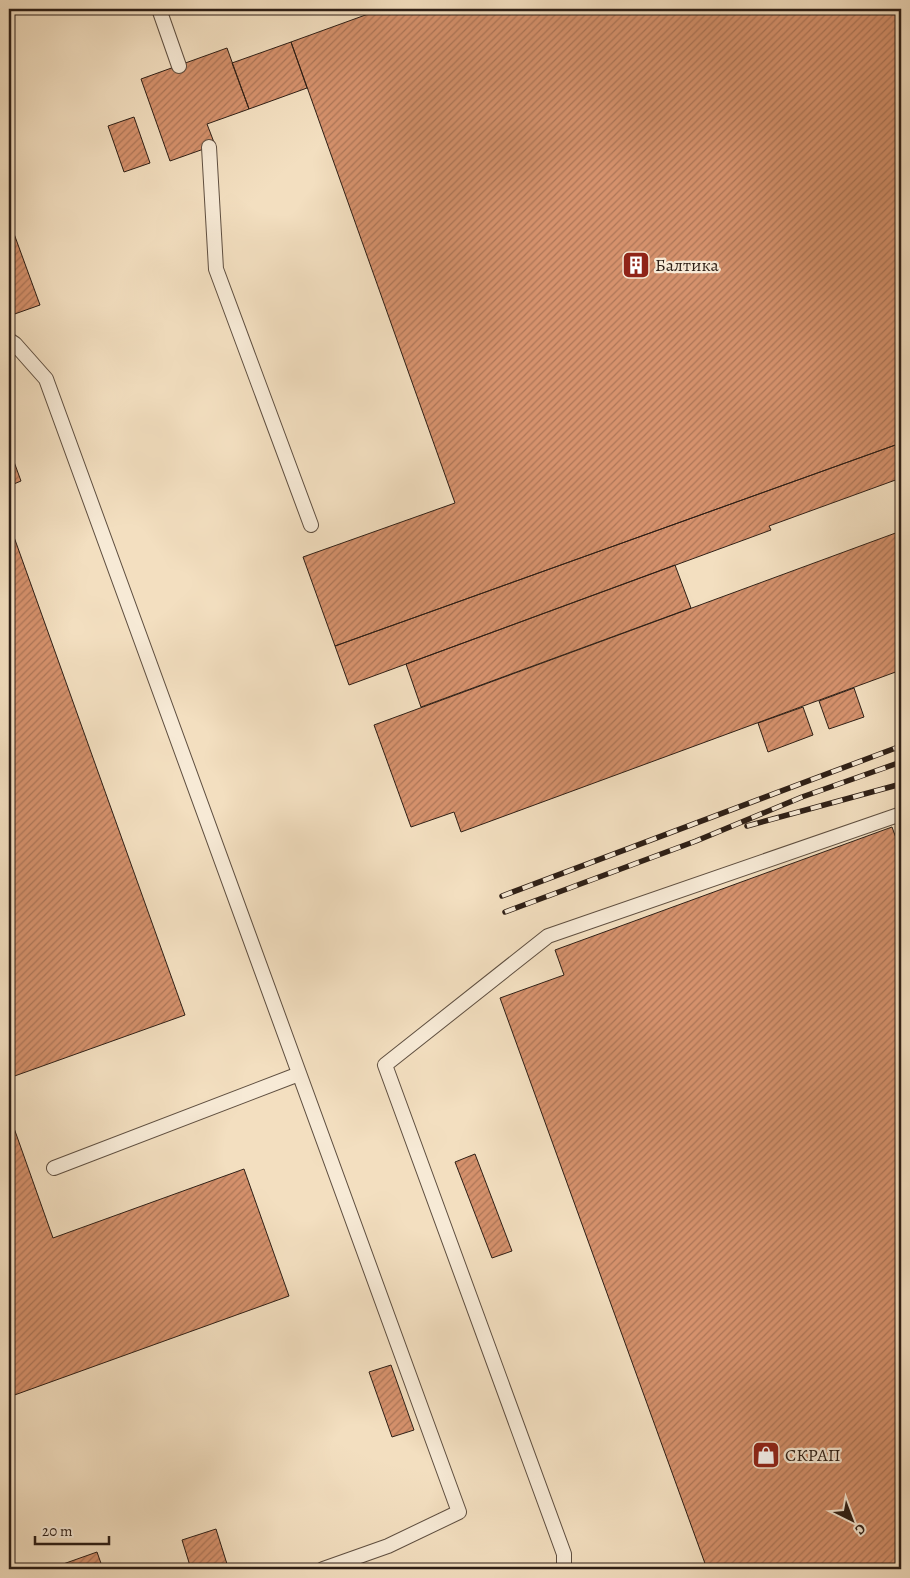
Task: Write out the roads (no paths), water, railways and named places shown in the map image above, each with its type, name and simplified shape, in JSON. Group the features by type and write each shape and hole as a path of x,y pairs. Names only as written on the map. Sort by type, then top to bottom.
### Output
{"lane":[{"path":"158,9 179,66"},
{"path":"209,147 216,269 311,525"},
{"path":"9,340 20,349 46,378 459,1512 388,1546 323,1569"},
{"path":"564,1569 564,1554 385,1066 548,936 901,814"},
{"path":"54,1168 299,1074"}],"railway":[{"path":"502,896 901,746"},
{"path":"505,912 696,841 802,797 901,762"},
{"path":"747,826 901,784"}],"place":[{"name":"Балтика","path":"636,265"},
{"name":"СКРАП","path":"766,1455"}]}
